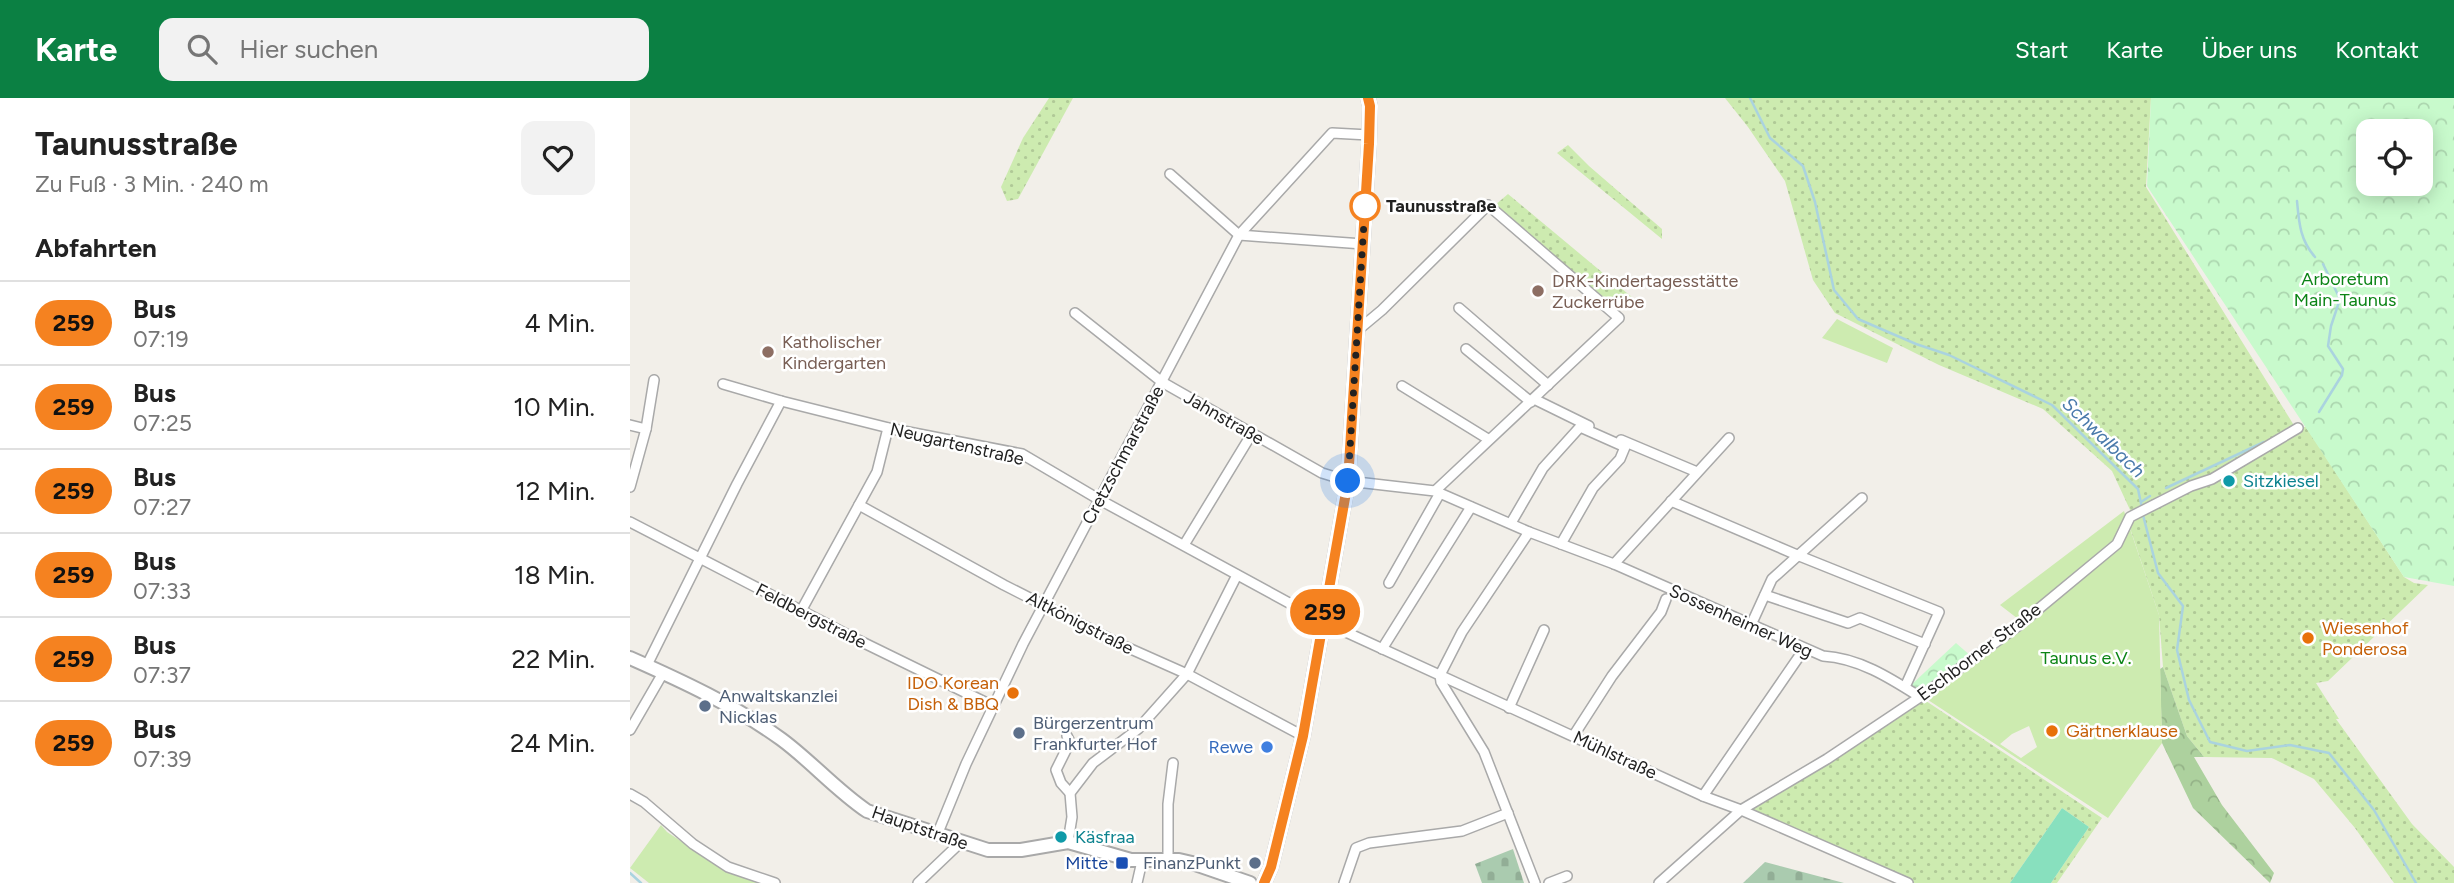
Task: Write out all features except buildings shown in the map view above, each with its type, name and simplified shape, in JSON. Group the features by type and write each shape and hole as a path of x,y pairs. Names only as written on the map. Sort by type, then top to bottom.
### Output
{"street":[{"path":"1264,883 1271,867 1303,736 1348,481 1371,101"},
{"name":"Cretzschmarstraße","path":"937,835 993,706 1239,235 1332,133 1368,135"},
{"path":"1170,174 1239,235 1363,244"},
{"path":"1359,330 1488,205 1619,318 1488,439 1437,492 1389,583"},
{"path":"1459,308 1548,385"},
{"name":"Jahnstraße","path":"1075,313 1162,382 1322,473 1348,481"},
{"path":"1465,349 1532,400 1697,472"},
{"path":"630,487 646,429 654,380"},
{"name":"Neugartenstraße","path":"723,384 888,428 1022,454 1100,500 1324,622"},
{"path":"1402,386 1488,439"},
{"path":"647,665 781,401"},
{"path":"630,425 646,429"},
{"path":"1511,523 1543,468 1580,427 1625,447 1620,459 1593,488 1561,544"},
{"path":"801,611 877,472 888,428"},
{"name":"Eschborner Straße","path":"1659,883 1741,810 1826,759 1920,697 2018,626 2117,544 2130,517 2212,479 2298,428"},
{"path":"1184,545 1251,435"},
{"path":"1614,564 1729,438"},
{"name":"Sossenheimer Weg","path":"1348,481 1437,492 1529,532 1614,564 1823,656 1843,657 1895,680 1920,697"},
{"path":"1751,625 1772,579 1862,498"},
{"path":"1671,501 1939,612 1905,687"},
{"name":"Altkönigstraße","path":"859,505 1044,605 1186,674 1303,736"},
{"path":"1382,649 1471,508"},
{"name":"Feldbergstraße","path":"630,522 993,706"},
{"path":"1529,532 1462,632 1440,675 1441,682 1484,752 1535,883"},
{"path":"1070,793 1093,763 1138,729 1186,674 1237,575"},
{"path":"1765,595 1848,623 1860,618 1925,644"},
{"path":"1574,735 1612,676 1661,612 1666,599"},
{"name":"Mühlstraße","path":"1324,622 1703,796 1908,883"},
{"path":"1509,708 1544,630"},
{"name":"Hauptstraße","path":"630,658 699,689 781,739 850,800 867,811 960,843 996,851 1021,850 1068,842 1131,860 1168,860 1200,865 1250,883"},
{"path":"1703,796 1798,658"},
{"path":"630,730 663,673"},
{"path":"1067,736 1070,742 1056,770 1061,783 1070,793 1072,817 1068,842"},
{"path":"1168,860 1168,804 1173,763"},
{"path":"630,794 644,802 693,844 728,866 775,883"},
{"path":"1344,883 1356,848 1369,843 1462,831 1508,813"},
{"path":"918,883 960,843"},
{"path":"1138,883 1142,861"},
{"path":"1549,883 1567,876"}],"green space":[{"path":"1049,98 1073,98 1018,199 1007,201 1001,187 1023,138"},
{"path":"1725,98 2151,98 2146,187 2295,427 2306,427 2404,577 2414,583 2428,585 2328,681 2316,683 2339,719 2336,719 2412,824 2454,867 2454,883 2394,883 2355,828 2314,779 2272,758 2204,757 2187,736 2163,667 2159,615 2129,525 2165,499 2159,497 2131,512 2112,471 2043,409 1939,365 1835,313 1813,280 1785,181"},
{"name":"Arboretum Main-Taunus","path":"2151,98 2454,98 2454,586 2404,577 2147,186"},
{"path":"1568,145 1662,229 1662,239 1557,153"},
{"path":"1508,194 1633,298 1618,311 1494,206"},
{"path":"1837,319 1893,348 1887,363 1822,338"},
{"name":"Taunus e.V.","path":"2124,511 2159,615 2162,743 2108,818 1922,696 2022,622 2000,605","holes":["2029,726 2037,747 2021,758 2000,744 2012,734"]},
{"path":"1956,643 1972,657 1924,693 1910,686"},
{"path":"2163,667 2187,736 2204,757 2194,757 2222,805 2274,873 2270,883 2193,808 2162,743 2160,669"},
{"path":"1920,697 2102,818 2057,883 2051,883 2089,827 2062,808 2010,883 1908,883 1741,810"},
{"path":"2062,808 2089,827 2051,883 2010,883"},
{"path":"661,825 667,832 725,870 762,883 649,883 630,868"},
{"path":"1513,849 1524,883 1482,883 1475,864"},
{"path":"1765,862 1844,883 1743,883"}],"waterway":[{"name":"Schwalbach","path":"1750,98 1770,138 1803,166 1815,202 1834,290 1858,319 1949,355 2052,405 2138,489 2142,508"},
{"path":"2297,201 2303,238 2315,257"},
{"path":"2319,412 2343,369 2328,346 2340,299 2323,264"},
{"path":"2166,488 2264,442"},
{"path":"2141,502 2150,496"},
{"name":"Schwalbach","path":"2143,515 2158,573 2183,606 2177,650 2189,700 2210,742 2247,751 2290,745 2329,753 2374,810 2416,883"},
{"path":"630,873 641,883"}],"bus line":[{"name":"259","path":"1264,883 1271,867 1303,736 1348,481 1369,144 1368,98"}],"place":[{"name":"Taunusstraße","path":"1365,206"},
{"name":"DRK-Kindertagesstätte Zuckerrübe","path":"1538,291"},
{"name":"Katholischer Kindergarten","path":"768,352"},
{"name":"Sitzkiesel","path":"2229,481"},
{"name":"Wiesenhof Ponderosa","path":"2308,638"},
{"name":"IDO Korean Dish & BBQ","path":"1013,693"},
{"name":"Anwaltskanzlei Nicklas","path":"705,706"},
{"name":"Gärtnerklause","path":"2052,731"},
{"name":"Bürgerzentrum Frankfurter Hof","path":"1019,733"},
{"name":"Rewe","path":"1267,747"},
{"name":"Käsfraa","path":"1061,837"},
{"name":"Mitte","path":"1122,863"},
{"name":"FinanzPunkt","path":"1255,863"}],"route":[{"path":"1348,481 1365,206"}]}
